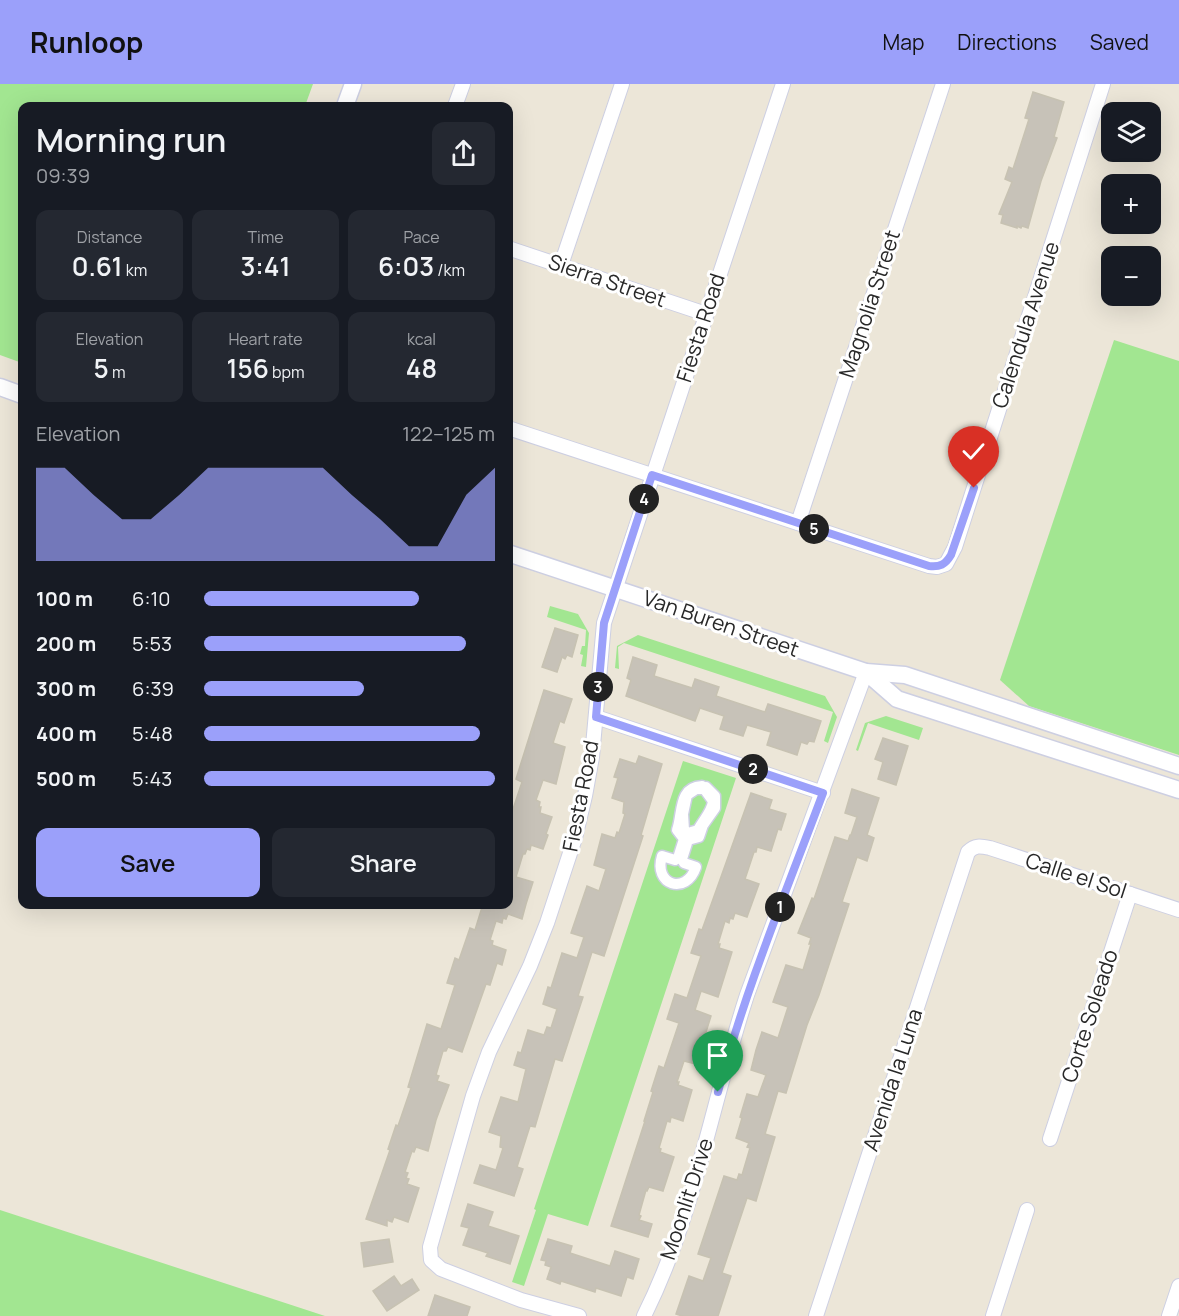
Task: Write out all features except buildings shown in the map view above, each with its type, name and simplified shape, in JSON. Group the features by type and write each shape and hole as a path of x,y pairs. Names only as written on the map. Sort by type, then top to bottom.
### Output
{"street":[{"path":"346,102 353,84"},
{"path":"456,102 463,84"},
{"path":"561,265 622,84"},
{"name":"Fiesta Road","path":"579,1316 521,1300 441,1269 431,1260 430,1247 472,1096 489,1053 535,955 572,848 585,796 596,717 604,623 783,84"},
{"name":"Magnolia Street","path":"798,523 943,84"},
{"name":"Calendula Avenue","path":"798,523 929,566 937,567 946,564 955,547 1103,84"},
{"name":"Sierra Street","path":"513,250 706,314"},
{"path":"0,387 18,394"},
{"path":"513,430 798,523"},
{"name":"Van Buren Street","path":"513,555 866,672 905,675 1179,766"},
{"name":"Van Buren Street","path":"866,672 897,699 1179,790"},
{"name":"Moonlit Drive","path":"644,1316 682,1224 696,1181 730,1046 747,996 866,672"},
{"path":"596,717 823,793"},
{"path":"702,786 701,789 696,789 687,795 682,825 688,833 694,832 700,825 713,806 713,801 705,790 706,787 715,796 715,808 703,825 699,837 688,840 681,859 684,863 696,867 694,874 680,884 671,883 660,871 662,856 675,860 678,858 684,839 677,830 683,799 689,790 702,786"},
{"name":"Calle el Sol","path":"973,847 990,848 1179,910"},
{"name":"Avenida la Luna","path":"816,1316 968,852 973,847"},
{"name":"Corte Soleado","path":"1050,1139 1130,894"},
{"path":"993,1316 1027,1210"},
{"path":"1169,1316 1179,1286"}],"green space":[{"path":"0,84 313,84 306,102 18,102 18,362 0,355"},
{"path":"1114,340 1179,361 1179,755 1029,706 1000,680"},
{"path":"550,606 578,614 589,633 586,667 581,666 583,655 580,654 582,646 585,646 586,630 547,617"},
{"path":"638,635 825,696 837,717 828,743 824,741 833,712 624,643 618,647 619,669 615,668 617,646"},
{"path":"886,716 923,728 919,740 868,723 858,751 856,750 865,723"},
{"path":"683,761 736,778 588,1226 548,1214 524,1286 512,1282 536,1210 534,1209"},
{"path":"0,1210 325,1316 0,1316"}],"route":[{"path":"718,1092 730,1046 747,996 823,793 596,717 604,623 652,475 937,567 946,564 955,547 974,488"}]}
